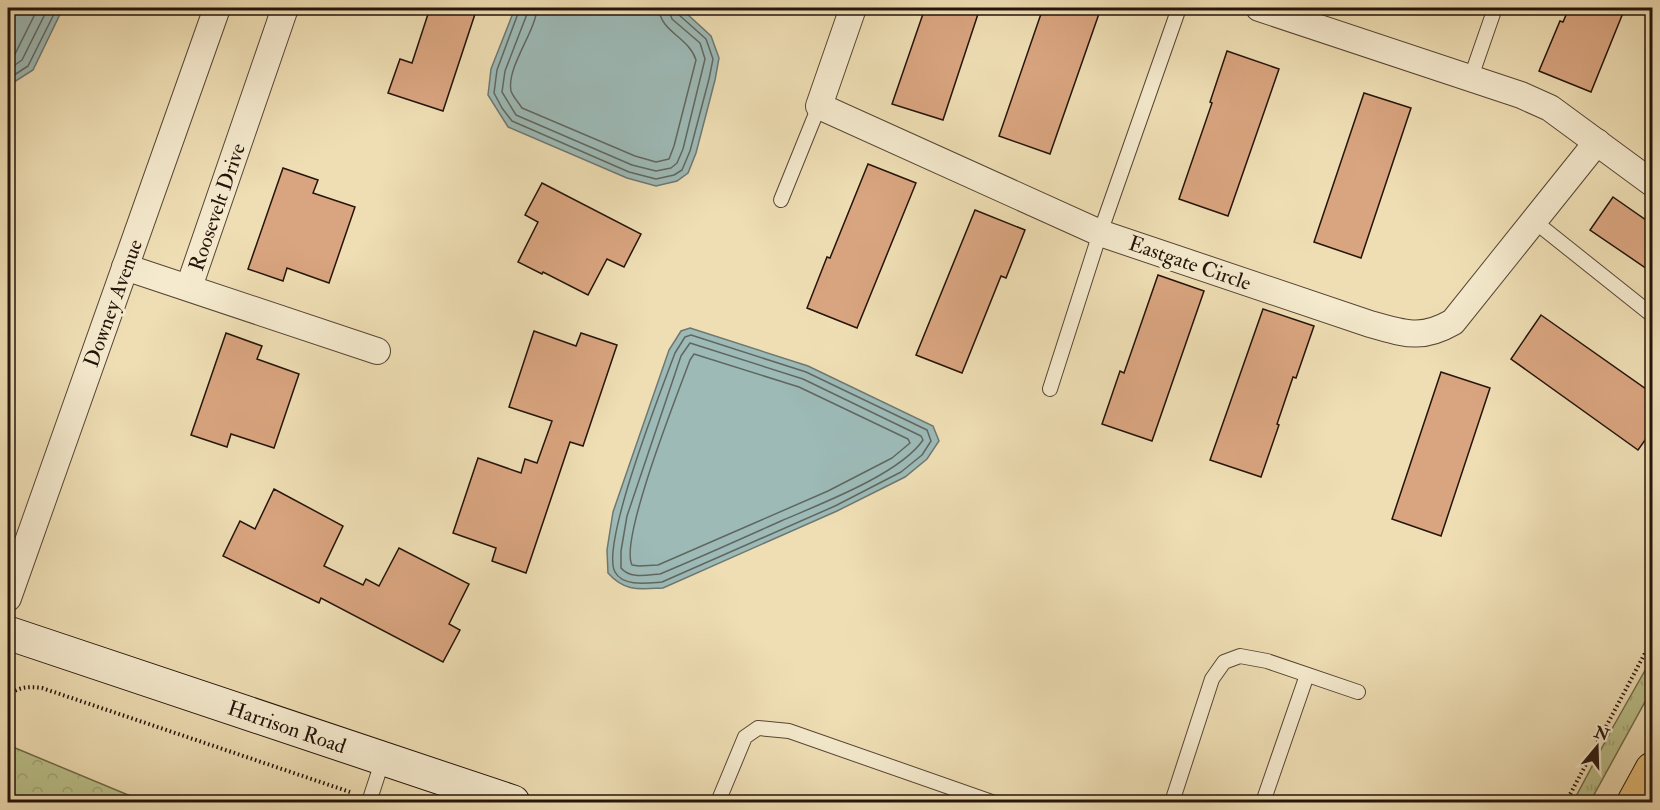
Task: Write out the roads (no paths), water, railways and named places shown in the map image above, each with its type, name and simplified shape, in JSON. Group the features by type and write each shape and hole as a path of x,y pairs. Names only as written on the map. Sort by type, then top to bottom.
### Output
{"highway":[{"path":"1634,802 1653,769"}],"street":[{"name":"Downey Avenue","path":"8,598 217,8"},
{"name":"Roosevelt Drive","path":"285,8 189,287 376,351"},
{"path":"819,106 853,8"},
{"path":"1259,8 1470,80 1521,95 1550,108 1653,183"},
{"name":"Eastgate Circle","path":"819,106 1100,233 1370,324 1405,333 1424,334 1438,331 1453,322 1597,142"},
{"path":"125,267 189,287"},
{"name":"Harrison Road","path":"8,633 513,802"}],"lane":[{"path":"1050,389 1100,233 1179,8"},
{"path":"1470,80 1495,8"},
{"path":"782,200 819,106"},
{"path":"1534,221 1653,315"},
{"path":"1172,802 1212,679 1224,662 1240,656 1267,661 1358,692"},
{"path":"1263,802 1307,675"},
{"path":"718,802 745,737 758,728 789,731 992,802"},
{"path":"369,801 382,759"}],"water":[{"path":"8,8 63,8 33,70 8,86"},
{"path":"515,8 677,8 685,12 711,36 719,58 696,153 688,173 677,181 656,186 627,178 508,127 488,95 491,69"},
{"path":"690,328 808,366 933,426 939,441 927,459 905,477 837,511 663,588 640,589 620,584 608,573 607,550 613,512 669,350 681,331"}]}
